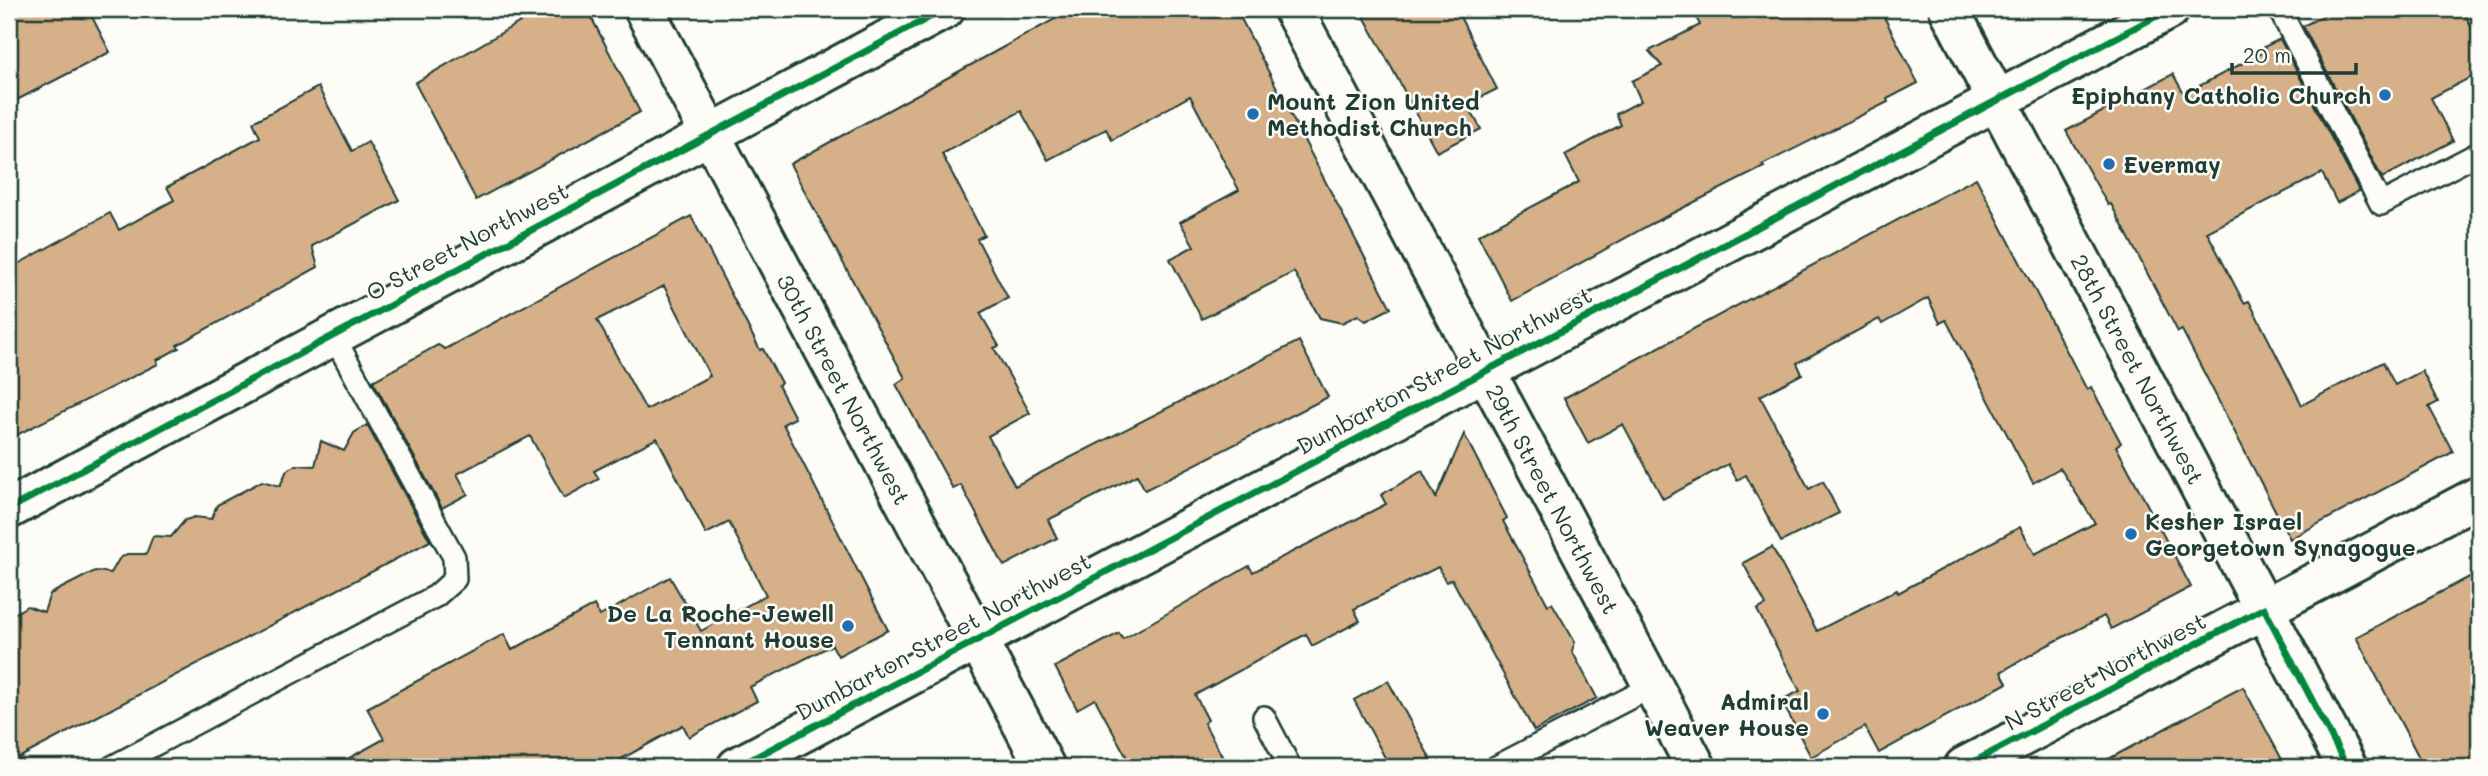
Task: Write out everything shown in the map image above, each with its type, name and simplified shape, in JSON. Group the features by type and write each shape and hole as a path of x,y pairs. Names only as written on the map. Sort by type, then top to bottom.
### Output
{"street":[{"name":"30th Street Northwest","path":"644,9 1045,767"},
{"name":"O Street Northwest","path":"9,509 945,9"},
{"name":"29th Street Northwest","path":"1293,9 1696,767"},
{"name":"28th Street Northwest","path":"1949,9 2347,767"},
{"name":"Dumbarton Street Northwest","path":"737,767 2170,9"},
{"name":"N Street Northwest","path":"1964,767 2479,495"}],"lane":[{"path":"2279,9 2381,204 2479,153"},
{"path":"112,767 436,596 455,579 454,557 333,335"},
{"path":"1496,767 1653,686"},
{"path":"1264,717 1290,767"}],"building":[{"path":"9,9 88,9 110,52 9,104"},
{"path":"513,9 587,9 640,112 476,200 415,83 520,22"},
{"path":"1073,9 1236,9 1391,308 1366,321 1358,315 1342,323 1320,318 1294,272 1202,319 1170,259 1194,246 1180,222 1239,190 1190,96 1112,140 1106,129 1048,160 1021,111 942,154 984,235 977,239 1008,298 980,313 999,346 994,348 1030,413 988,436 1015,486 1299,341 1328,397 1145,490 1137,475 1048,520 1057,538 1004,566 961,485 953,489 896,384 905,378 790,164"},
{"path":"1360,9 1456,9 1497,89 1467,104 1481,129 1437,152"},
{"path":"1692,9 1880,9 1918,83 1887,99 1888,102 1762,165 1764,167 1651,224 1512,301 1478,235 1579,182 1565,155 1621,125 1616,114 1641,101 1632,81 1662,66 1649,51 1700,25"},
{"name":"Epiphany Catholic Church","path":"2336,9 2462,9 2479,41 2479,73 2431,98 2453,141 2382,178 2303,26"},
{"path":"2280,39 2359,191 2337,203 2322,173 2207,232 2244,303 2249,301 2302,405 2383,362 2395,385 2422,371 2438,402 2429,407 2453,452 2290,539 2182,330 2178,332 2111,204 2108,205 2066,131 2173,74 2184,94 2266,51 2264,47"},
{"path":"318,87 352,151 368,142 399,200 312,246 318,267 177,345 179,348 157,360 158,364 9,439 9,269 110,213 119,230 174,200 167,187 260,137 253,122"},
{"path":"1976,178 2087,390 2091,387 2121,443 2116,446 2191,587 2111,629 2104,616 2046,646 2001,672 2007,683 1879,753 1865,727 1811,757 1781,700 1800,691 1757,610 1766,605 1743,563 1772,547 1817,631 1897,590 1898,593 2020,527 2035,554 2095,523 2060,468 2033,483 1946,320 1940,323 1928,298 1882,324 1879,319 1797,363 1802,374 1760,396 1809,489 1823,481 1839,513 1781,542 1746,475 1737,480 1728,464 1663,499 1623,424 1588,443 1564,398"},
{"path":"691,216 760,350 763,349 781,383 778,385 795,418 783,424 888,630 838,656 832,645 750,687 757,701 689,737 683,725 607,767 333,767 384,739 367,708 504,634 512,650 594,605 600,616 670,577 701,631 766,595 729,522 706,534 657,438 594,471 599,479 564,498 530,436 457,474 468,494 442,508 373,381 438,345 445,349","holes":["664,286 710,376 646,410 597,320"]},
{"path":"367,425 430,541 9,763 9,617 27,606 44,612 50,594 95,571 111,573 119,559 127,554 146,554 153,536 171,537 185,520 195,517 211,519 217,505 262,481 280,486 287,470 296,465 315,466 321,441 344,451 354,433"},
{"path":"1464,434 1507,518 1503,521 1548,605 1552,603 1575,642 1572,651 1597,698 1534,731 1452,579 1446,582 1438,567 1354,609 1360,621 1312,646 1306,634 1195,695 1208,720 1204,723 1228,767 1132,767 1095,699 1077,709 1055,667 1119,633 1123,639 1249,566 1253,572 1386,504 1381,495 1422,471 1436,498"},
{"path":"2479,572 2479,767 2424,767 2356,637"},
{"path":"1388,681 1435,767 1390,767 1354,700"},
{"path":"2243,687 2286,767 2094,767 2216,701"}],"cycle path":[{"path":"9,509 945,9"},
{"path":"737,767 2170,9"},
{"path":"1964,767 2264,608 2347,767"}],"place":[{"name":"Epiphany Catholic Church","path":"2385,95"},
{"name":"Mount Zion United Methodist Church","path":"1253,114"},
{"name":"Evermay","path":"2109,164"},
{"name":"Kesher Israel Georgetown Synagogue","path":"2131,534"},
{"name":"De La Roche-Jewell Tennant House","path":"848,626"},
{"name":"Admiral Weaver House","path":"1823,714"}]}
